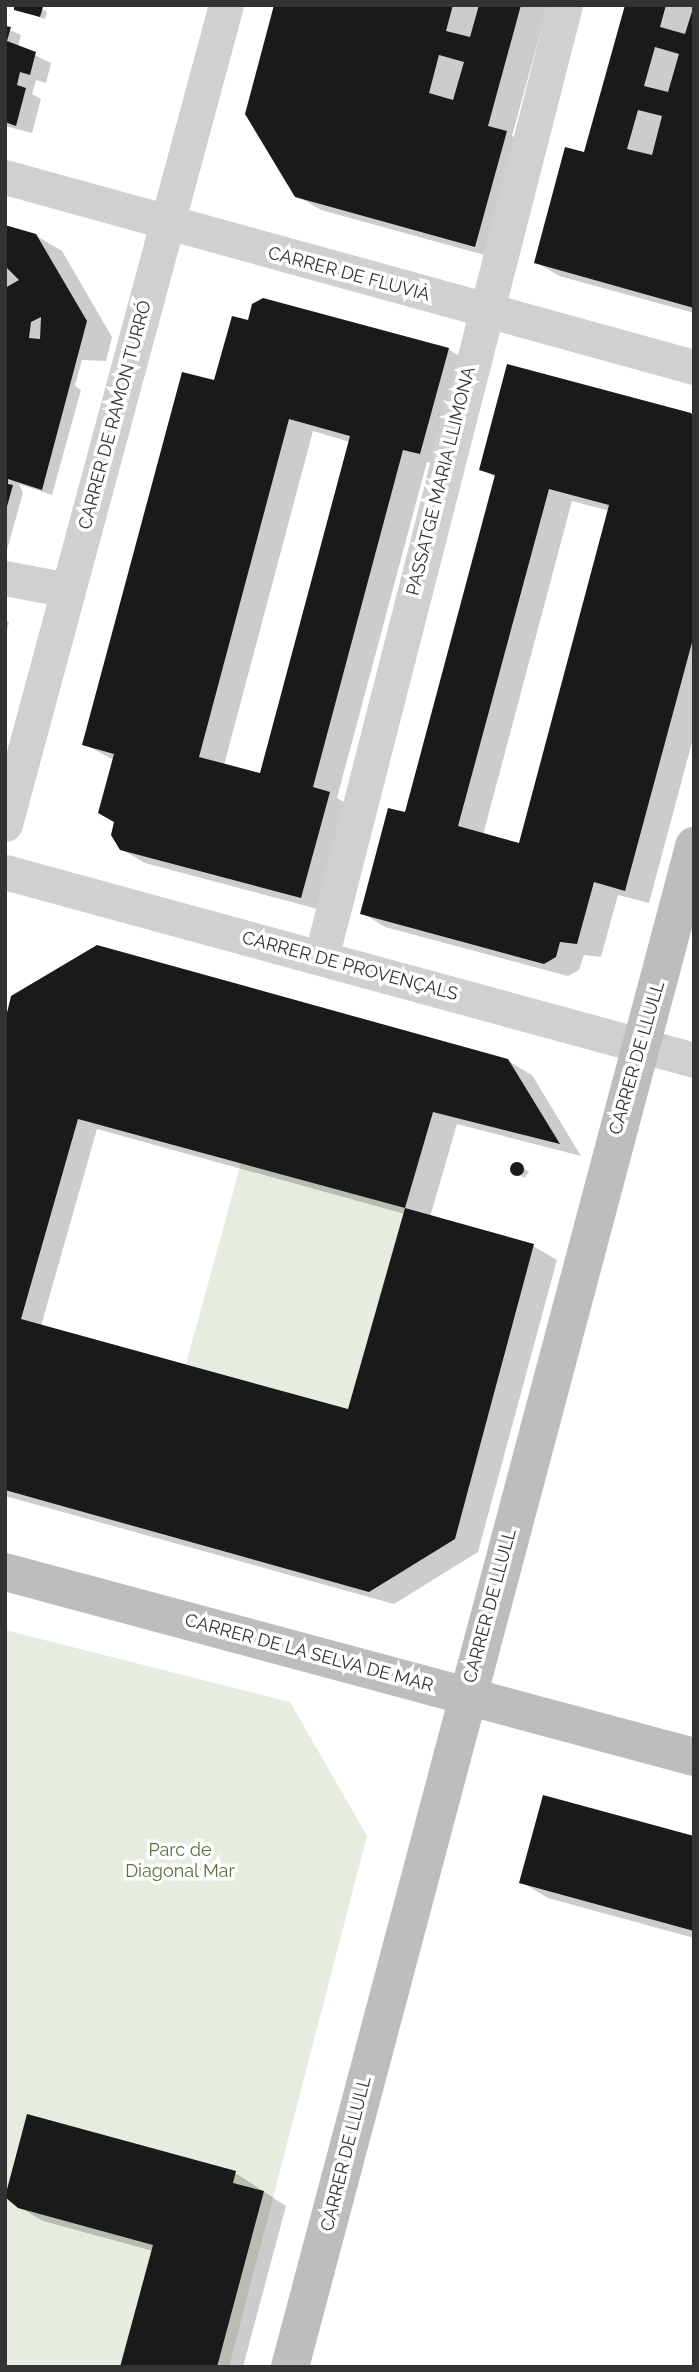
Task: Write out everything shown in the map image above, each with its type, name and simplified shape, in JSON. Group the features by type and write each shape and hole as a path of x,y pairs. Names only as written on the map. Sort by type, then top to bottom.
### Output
{"street":[{"name":"CARRER DE RAMON TURRÓ","path":"5,824 226,5"},
{"name":"PASSATGE MARIA LLIMONA","path":"321,958 565,5"},
{"name":"CARRER DE FLUVIÀ","path":"5,177 167,224 694,367"},
{"path":"5,578 68,590"},
{"name":"CARRER DE LLULL","path":"290,2367 466,1696 694,846"},
{"name":"CARRER DE PROVENÇALS","path":"5,872 694,1060"},
{"name":"CARRER DE LA SELVA DE MAR","path":"5,1572 694,1757"}],"green space":[{"path":"241,1163 405,1208 348,1409 186,1364"},
{"name":"Parc de Diagonal Mar","path":"5,1630 290,1702 367,1836 229,2367 5,2367"}],"building":[{"path":"14,5 43,7 40,17 14,10"},
{"path":"274,5 453,5 446,31 470,37 479,5 521,5 488,126 507,131 475,247 295,197 245,114","holes":["439,55 464,62 453,100 429,93"]},
{"path":"625,5 666,5 660,27 685,34 694,5 694,308 534,263 565,147 584,152","holes":["655,47 679,54 668,92 644,86","638,110 662,116 652,155 627,149"]},
{"path":"5,26 11,27 7,41 36,52 30,75 20,72 17,85 26,88 16,126 5,122"},
{"path":"5,225 36,234 87,321 42,490 8,479 8,484 13,485 6,510 5,288 19,280 5,266","holes":["41,317 40,339 29,338 31,322"]},
{"path":"263,298 449,348 420,454 403,450 313,787 330,792 301,898 120,850 111,835 114,822 98,813 114,754 82,745 182,372 214,380 232,316 248,320 252,304","holes":["289,419 350,436 260,773 199,757"]},
{"path":"507,364 691,413 694,417 694,635 625,891 594,882 577,944 560,942 556,957 544,964 360,914 388,808 405,812 495,475 479,470","holes":["549,489 609,505 519,843 458,826"]},
{"path":"97,945 508,1059 560,1144 433,1112 405,1208 534,1244 455,1539 369,1592 5,1490 5,1021 11,996","holes":["78,1119 405,1208 348,1409 21,1319"]},
{"path":"514,1162 520,1162 524,1169 520,1176 514,1176 510,1172 510,1166"},
{"path":"543,1795 694,1836 694,1931 519,1883"},
{"path":"27,2114 236,2171 233,2183 264,2191 217,2367 120,2367 153,2245 18,2208 5,2197"}]}
